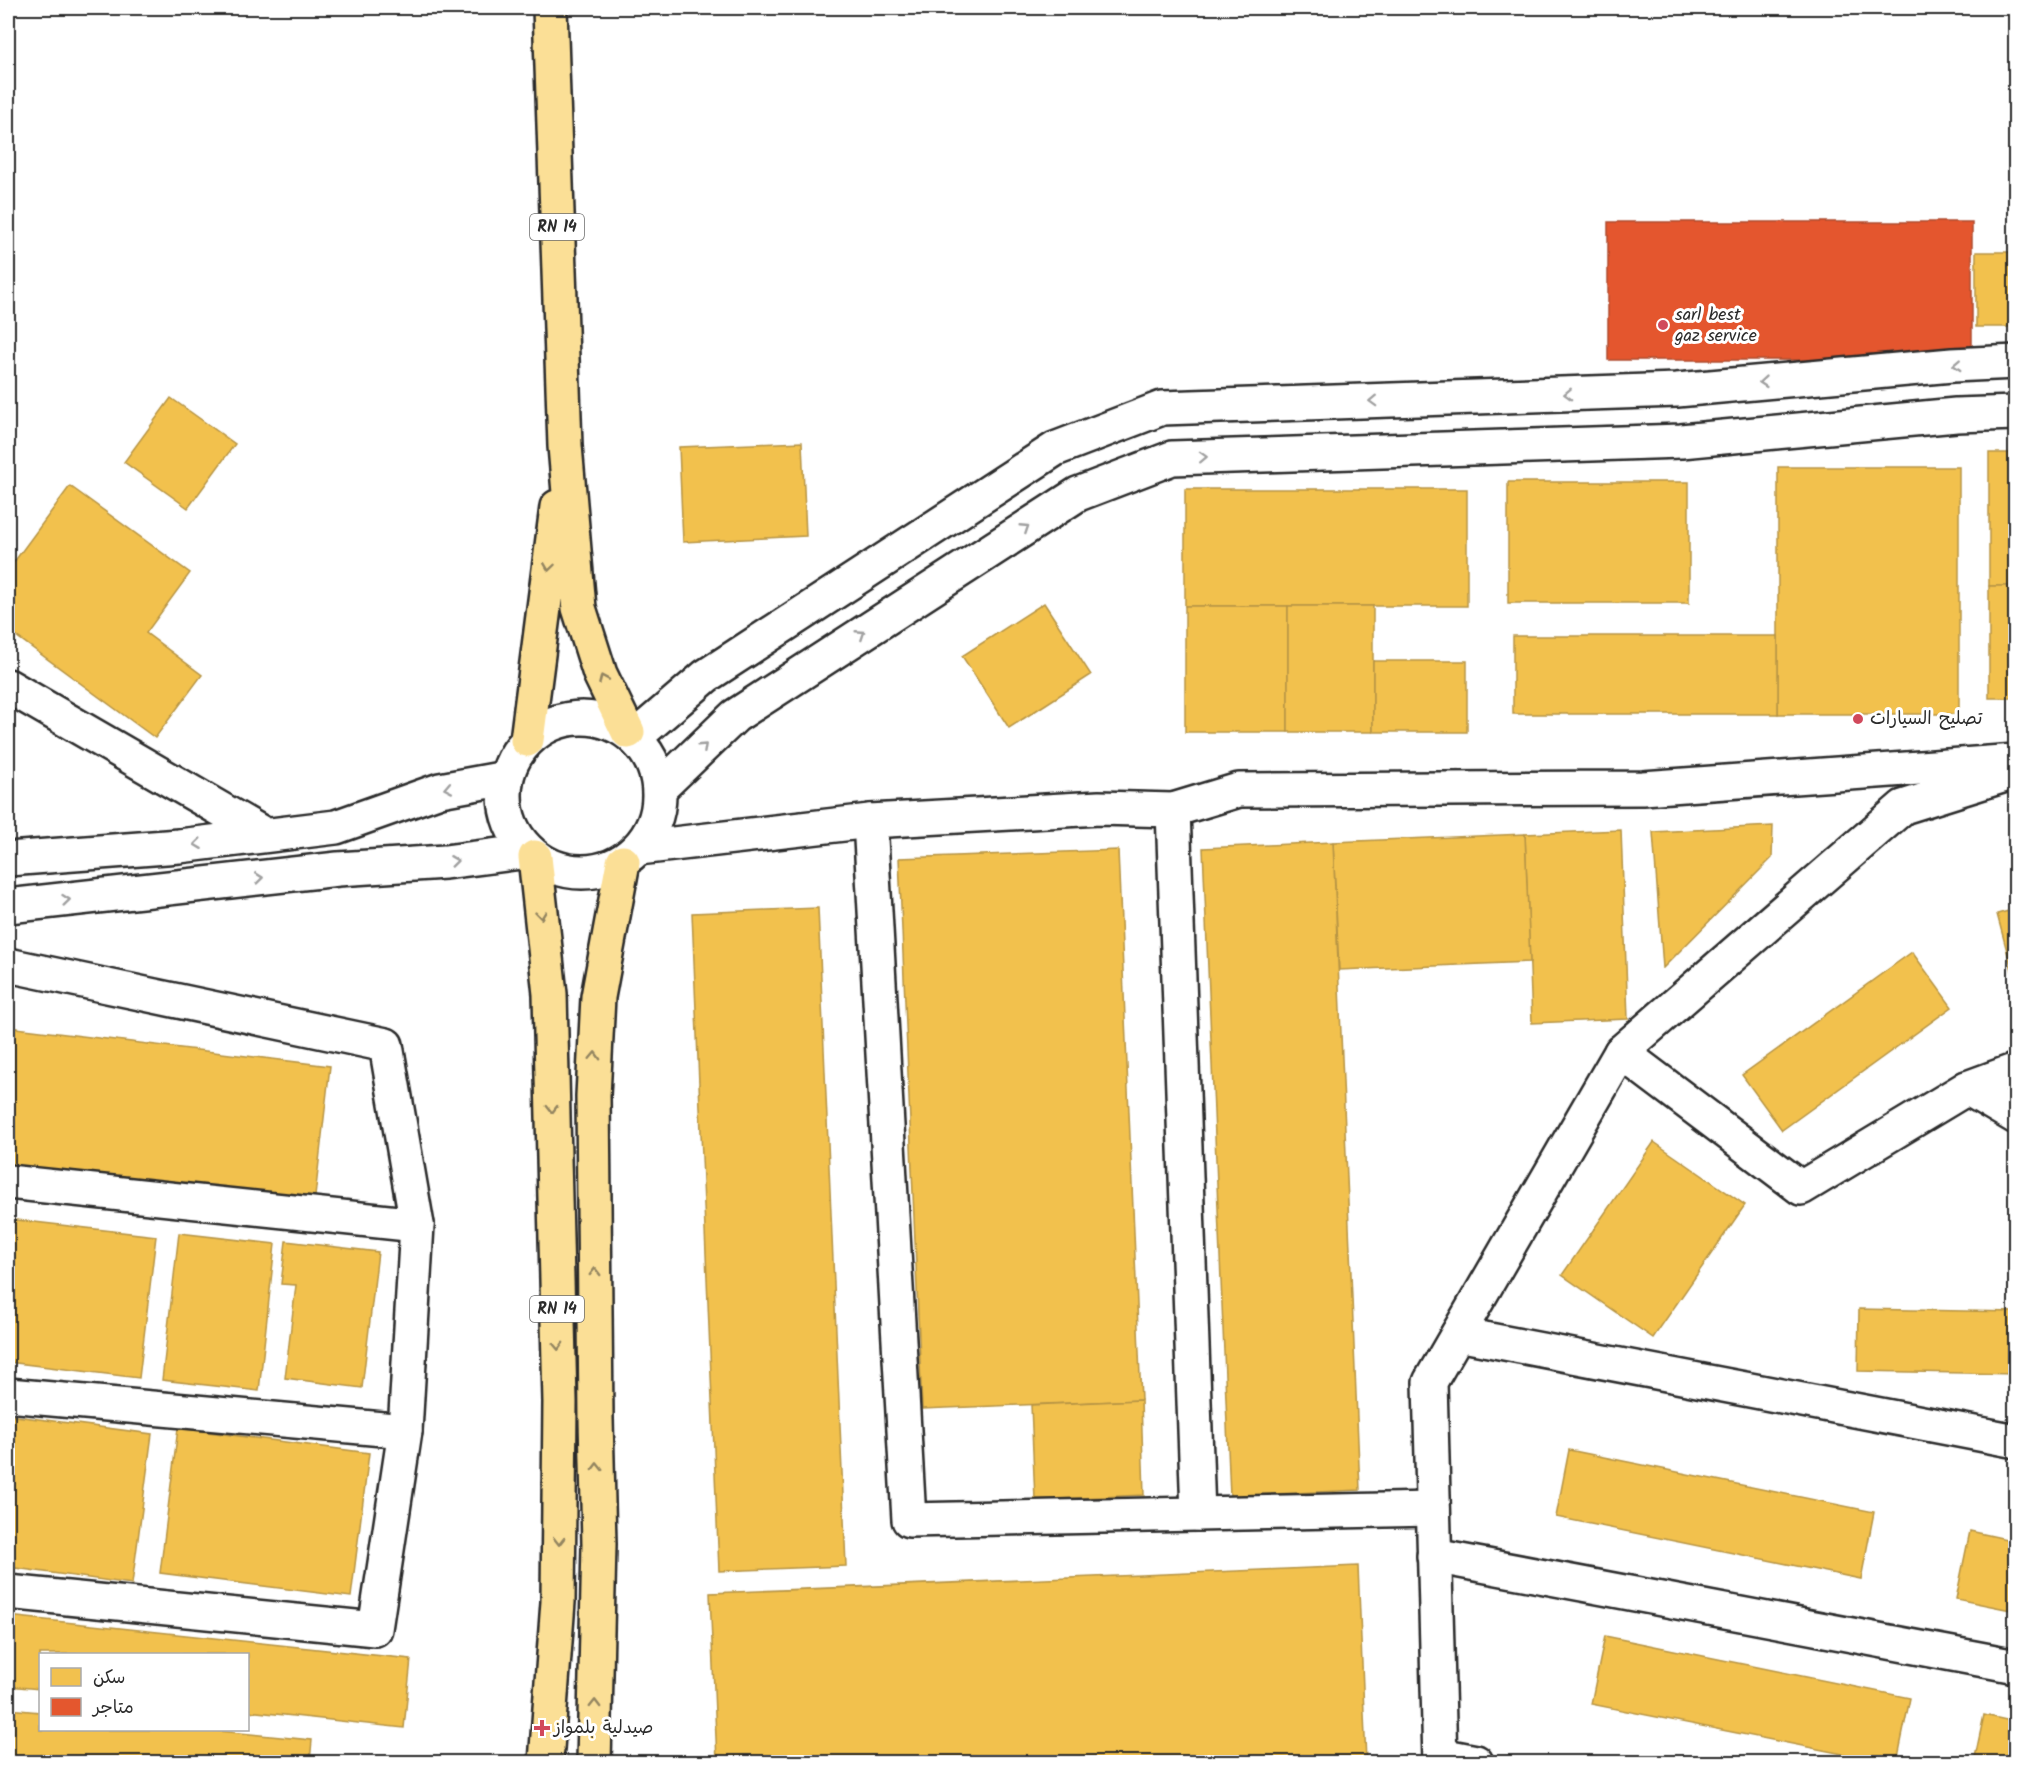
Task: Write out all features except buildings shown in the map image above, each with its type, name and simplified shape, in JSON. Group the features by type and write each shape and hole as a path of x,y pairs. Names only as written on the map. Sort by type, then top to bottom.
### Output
{"main road":[{"name":"RN 14","path":"550,8 565,446 579,608 600,674 631,735"},
{"name":"RN 14","path":"527,740 565,446"},
{"name":"RN 14","path":"532,854 550,994 560,1402 558,1602 546,1762"},
{"name":"RN 14","path":"594,1762 599,1544 593,1096 598,997 631,855"}],"street":[{"path":"631,735 706,676 1055,449 1162,408 1677,390 1952,365 2016,362"},
{"path":"660,788 735,716 1078,494 1172,458 1681,441 1956,415 2016,413"},
{"path":"1055,449 1078,494"},
{"path":"8,686 265,835"},
{"path":"631,855 652,831 659,809 660,788 655,766 631,735 609,722 587,718 565,719 545,727 527,740 514,758 506,778 504,800 509,821 519,841 532,854 555,868 578,873 601,871 631,855 870,821 1099,808 1173,810 1239,790 1643,788 2016,761"},
{"path":"1476,1762 1440,1759 1430,1382 1621,1052 1903,807 2016,772"},
{"path":"8,859 179,846 336,826 440,790 506,778"},
{"path":"1173,810 1198,1514"},
{"path":"870,821 909,1520 1433,1509"},
{"path":"8,906 338,869 532,854"},
{"path":"8,965 386,1045 417,1225 405,1431 375,1629 8,1592"},
{"path":"1621,1052 1801,1188 1967,1088 2016,1070"},
{"path":"1967,1088 2016,1117"},
{"path":"8,1182 417,1225"},
{"path":"1458,1334 2016,1441"},
{"path":"8,1395 405,1431"},
{"path":"1434,1556 2016,1666"}],"place":[{"name":"sarl best gaz service","path":"1663,325"},
{"name":"تصليح السيارات","path":"1858,719"},
{"name":"صيدلية بلمواز","path":"542,1728"}]}
